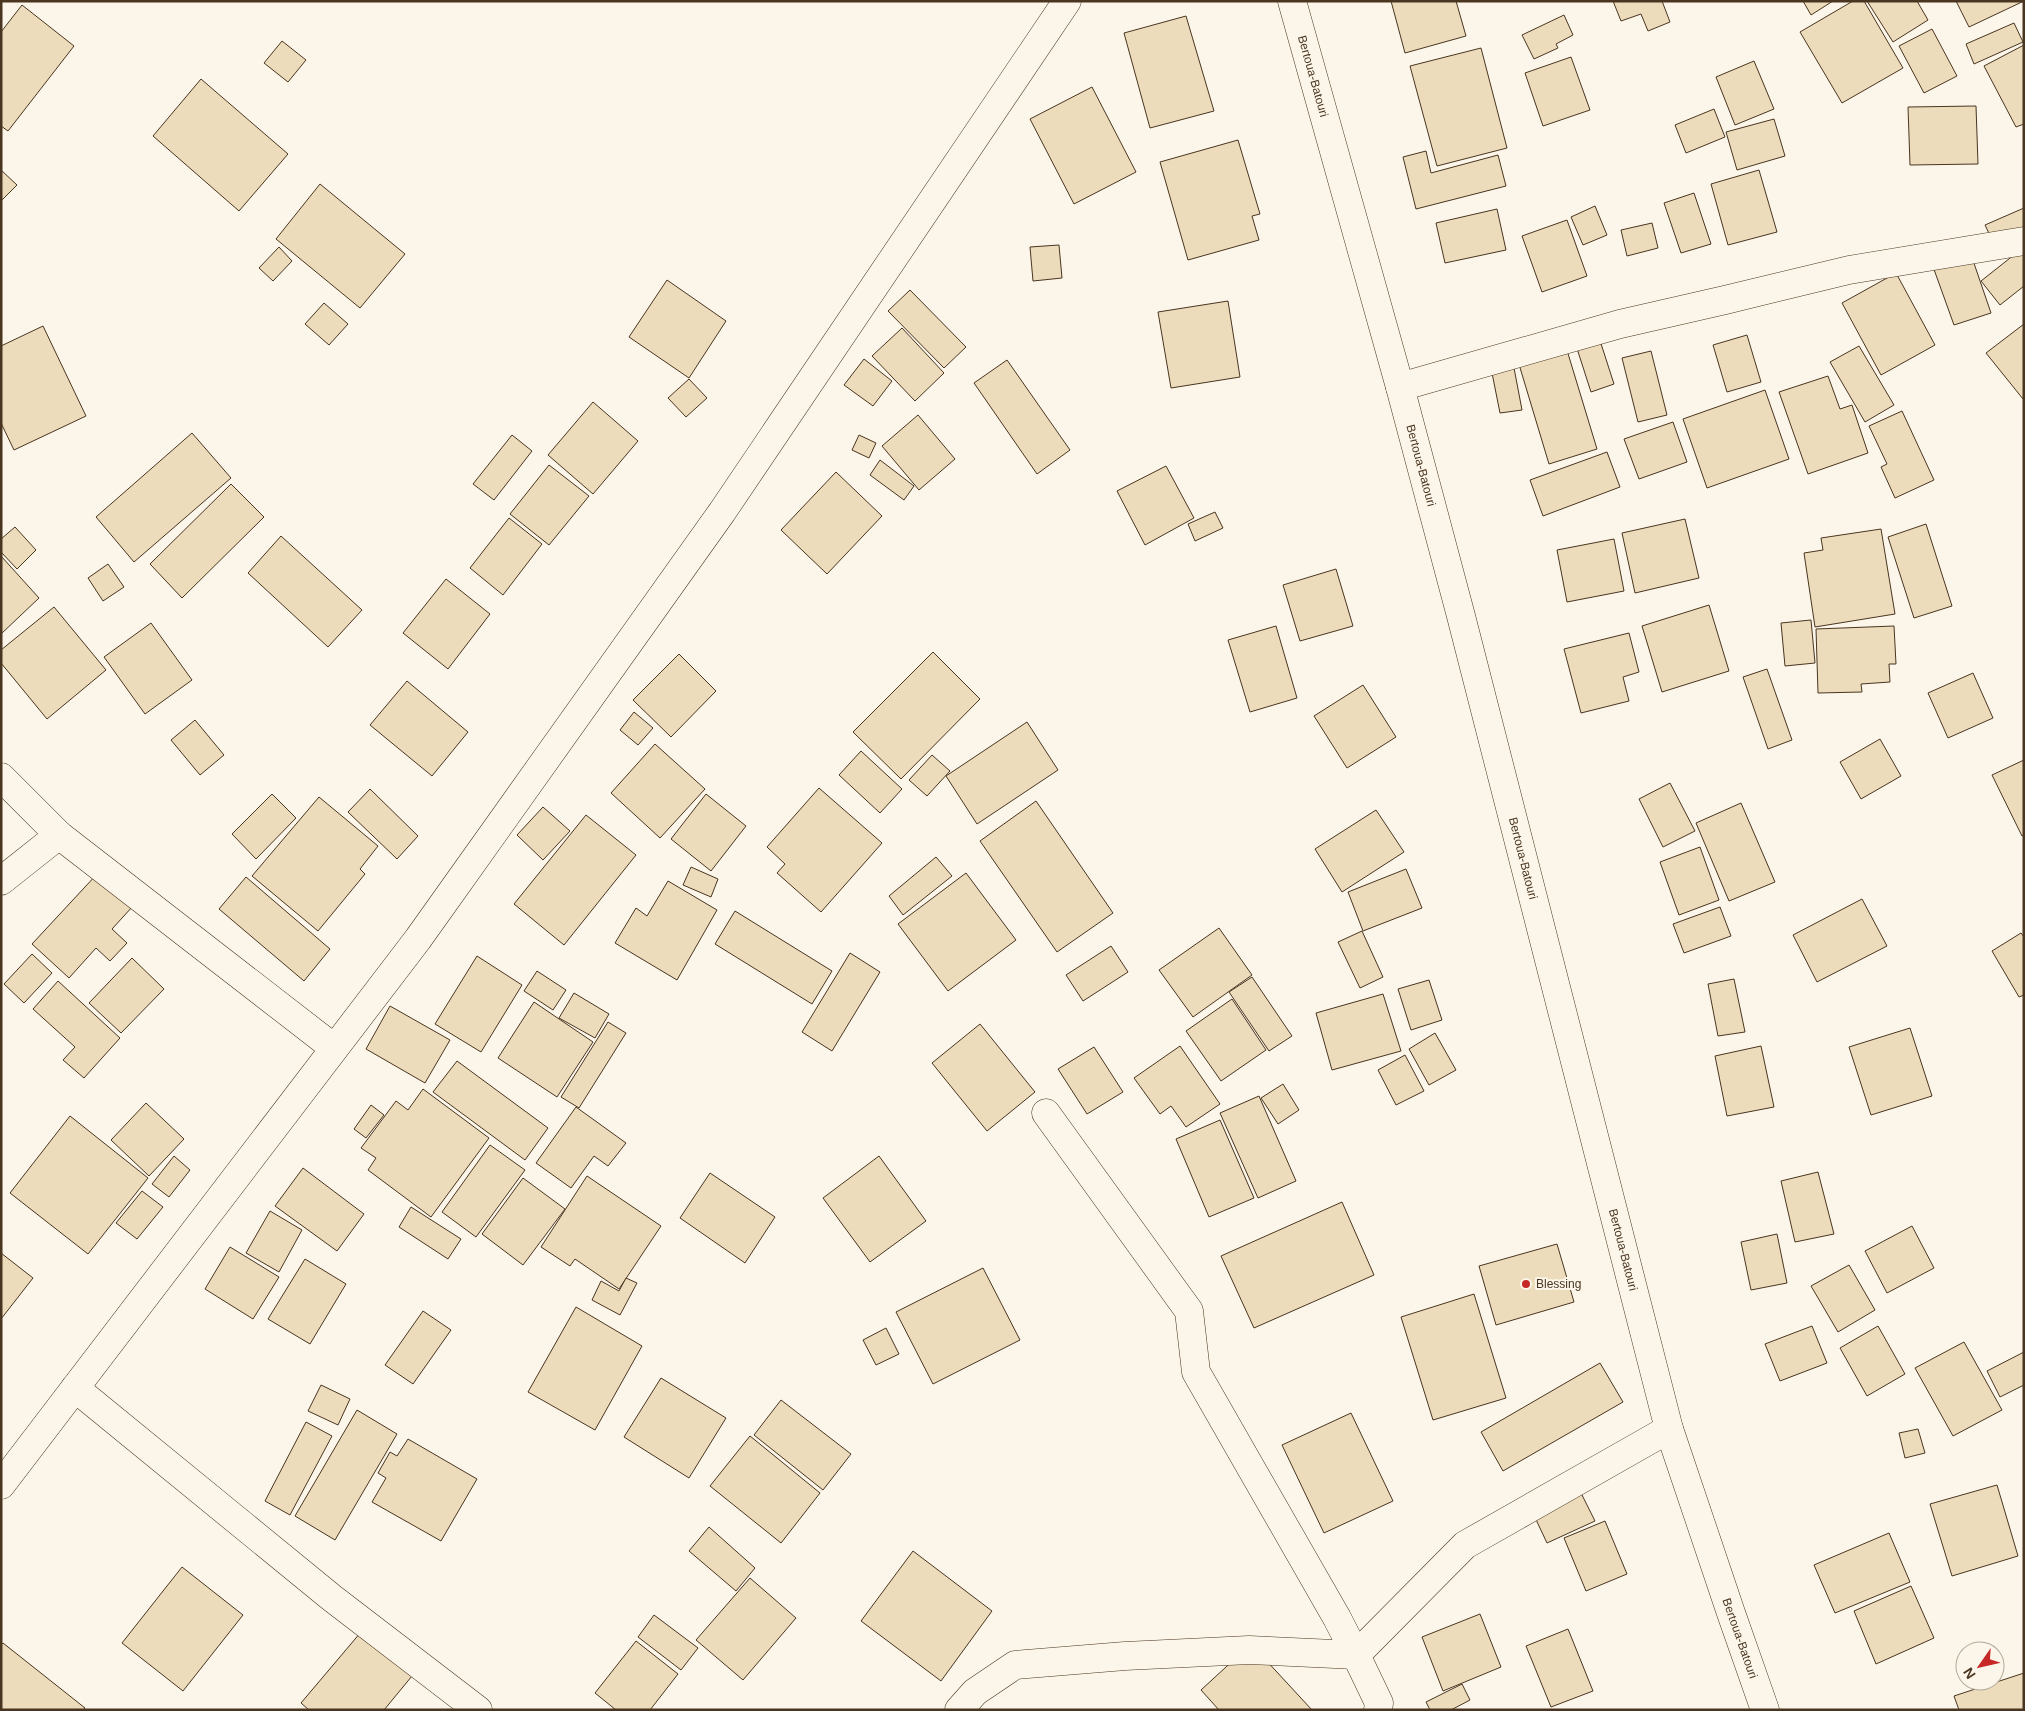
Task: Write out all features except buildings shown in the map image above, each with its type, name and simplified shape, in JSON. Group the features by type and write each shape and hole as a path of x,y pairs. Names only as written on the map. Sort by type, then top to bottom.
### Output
{"main road":[{"path":"1,1486 418,940 722,512 1067,1"},
{"name":"Bertoua-Batouri","path":"1292,1 1400,387 1464,626 1669,1429 1765,1710"},
{"path":"1400,387 1620,324 1849,270 2024,241"},
{"path":"1,777 59,835 334,1048"},
{"path":"1,881 59,835"},
{"path":"1046,1113 1189,1311 1196,1372 1332,1609 1379,1703 1378,1710"},
{"path":"75,1388 332,1598 478,1710"},
{"path":"959,1710 975,1692 1015,1665 1125,1656 1249,1650 1356,1655 1465,1545 1669,1429"}],"place":[{"name":"Blessing","path":"1526,1284"}]}
